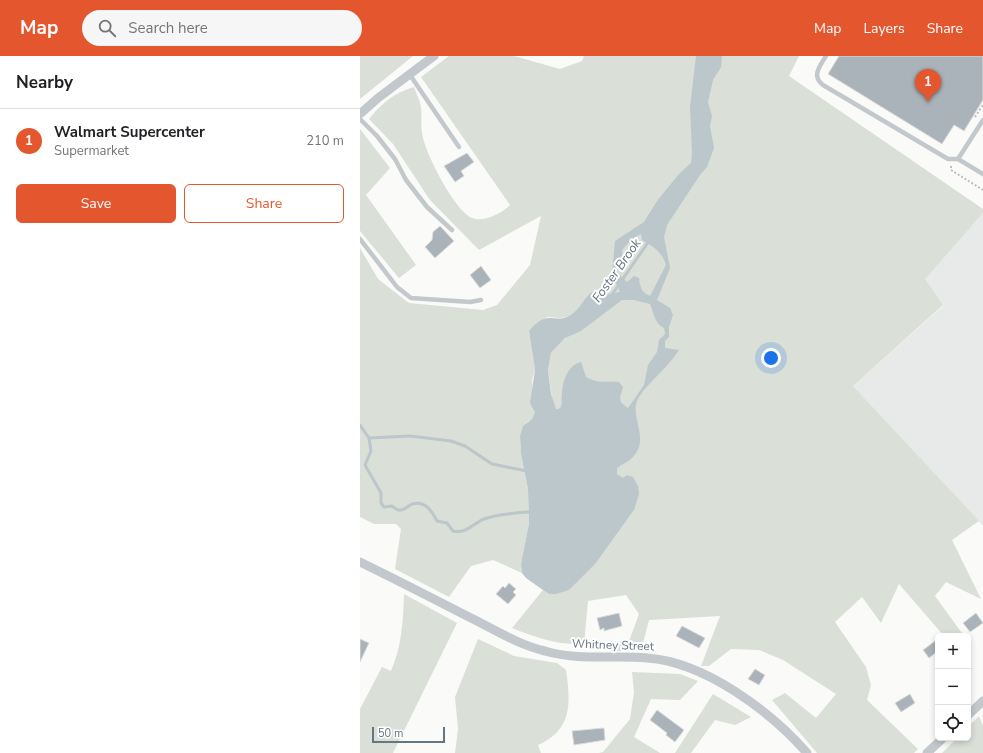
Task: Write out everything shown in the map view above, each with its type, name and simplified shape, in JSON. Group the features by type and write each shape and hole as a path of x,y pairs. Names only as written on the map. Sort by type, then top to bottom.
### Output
{"street":[{"path":"360,114 378,98 434,56"},
{"name":"Whitney Street","path":"360,562 499,632 546,652 588,658 647,658 667,660 705,674 776,720 807,753"},
{"path":"971,712 983,701"},
{"path":"927,753 940,741"}],"lane":[{"path":"826,56 817,74 818,81 823,86 948,159 958,159 983,174"},
{"path":"410,75 459,147"},
{"path":"360,119 377,136 390,153 406,180 427,207 452,230"},
{"path":"958,159 983,120"},
{"path":"360,239 397,286 411,298 470,302 481,300"}],"path":[{"path":"951,166 951,170 983,190"}],"shaded area":[{"path":"360,56 413,56 360,99"},
{"path":"449,56 514,56 560,69 582,61 584,56 799,56 789,76 983,209 983,213 925,279 943,305 853,386 979,521 952,540 981,599 946,582 935,596 962,633 941,633 899,584 881,623 862,597 835,622 866,667 871,685 867,700 918,749 914,753 817,753 772,700 785,693 816,718 836,694 783,660 759,650 731,649 709,666 701,666 720,616 649,620 641,651 608,651 604,642 629,641 639,614 626,595 588,601 584,644 547,640 512,628 543,590 549,594 569,590 612,540 634,510 616,479 619,399 621,394 562,391 562,405 560,408 556,409 553,405 548,370 551,353 565,338 570,316 561,318 547,317 529,331 535,370 532,381 535,412 532,419 526,423 520,436 521,454 528,489 529,523 521,564 522,573 493,560 471,566 449,597 395,569 401,529 396,524 374,524 360,517 360,248 378,279 409,303 483,310 497,305 530,265 541,216 479,250 430,200 393,144 369,119 389,99 400,92 414,87 420,104 423,138 430,157 450,194 458,205 472,218 482,219 498,214 510,205 421,77"},
{"path":"360,129 390,168 366,195 416,265 399,278 360,231"},
{"path":"983,213 983,526 853,386 943,306 924,279"},
{"path":"404,594 457,623 393,753 360,753 360,709 382,667 391,671 395,662 401,633"},
{"path":"478,639 514,656 557,663 566,670 569,694 567,715 557,732 549,739 538,745 541,753 455,753 458,729 455,697"},
{"path":"632,672 680,674 698,681 680,700 651,699 634,737 660,753 599,753 603,752 630,719 634,692"},
{"path":"713,694 751,717 735,725 715,720 691,753 675,753"},
{"path":"979,716 983,726 983,753 942,753 954,741 971,741 971,724"}],"water":[{"path":"696,56 722,56 721,67 713,80 708,102 712,116 710,126 714,148 707,167 700,175 667,225 664,237 670,268 657,300 670,308 673,315 669,327 669,337 665,341 665,348 679,350 670,363 648,385 639,397 636,404 640,435 638,450 632,458 617,468 617,474 623,478 627,475 633,477 638,486 639,494 634,510 595,564 569,590 556,594 549,594 526,578 522,573 521,564 529,523 528,489 521,454 520,436 523,426 532,419 535,412 530,403 535,370 529,331 541,320 546,318 565,318 571,315 592,292 598,290 603,295 620,292 612,274 615,241 644,222 657,201 679,174 691,163 690,107","holes":["641,234 642,240 657,250 666,265 650,296 642,289 639,278 634,276 627,282 617,272 623,258 622,250 632,239","622,300 634,300 650,304 656,321 664,328 665,334 659,340 657,352 648,365 644,385 628,408 620,399 623,387 619,382 598,381 586,377 581,362 573,366 567,374 563,388 561,406 560,408 556,409 551,394 548,370 551,353 565,338 581,331"]}],"building":[{"path":"839,56 983,56 983,100 964,131 954,125 942,144 828,74"},
{"path":"467,153 474,162 461,171 464,176 455,182 444,166"},
{"path":"440,226 454,241 435,258 425,247 432,240 433,232"},
{"path":"481,266 491,280 480,288 470,275"},
{"path":"509,583 516,589 513,592 516,595 508,604 496,594 503,586 505,588"},
{"path":"619,613 622,626 604,631 604,628 600,630 597,618"},
{"path":"976,613 983,623 970,632 963,623"},
{"path":"682,626 705,638 699,648 676,636"},
{"path":"360,639 369,643 360,662"},
{"path":"935,641 935,653 929,658 923,650"},
{"path":"755,669 765,675 759,685 748,679"},
{"path":"910,694 915,703 901,712 895,703"},
{"path":"657,710 684,730 675,742 666,735 667,733 650,720"},
{"path":"604,728 605,740 574,745 572,731"}],"waterway":[{"name":"Foster Brook","path":"611,296 649,241"},
{"name":"Foster Brook","path":"360,425 369,438 410,436 451,441 465,446 492,464 527,471"},
{"path":"369,438 371,451 365,465 381,493 381,503 384,507 392,506 400,510 412,504 417,503 424,505 428,507 437,521 447,523 453,531 458,532 466,530 489,517 529,512"}],"place":[{"name":"Walmart Supercenter","path":"928,102"}]}
